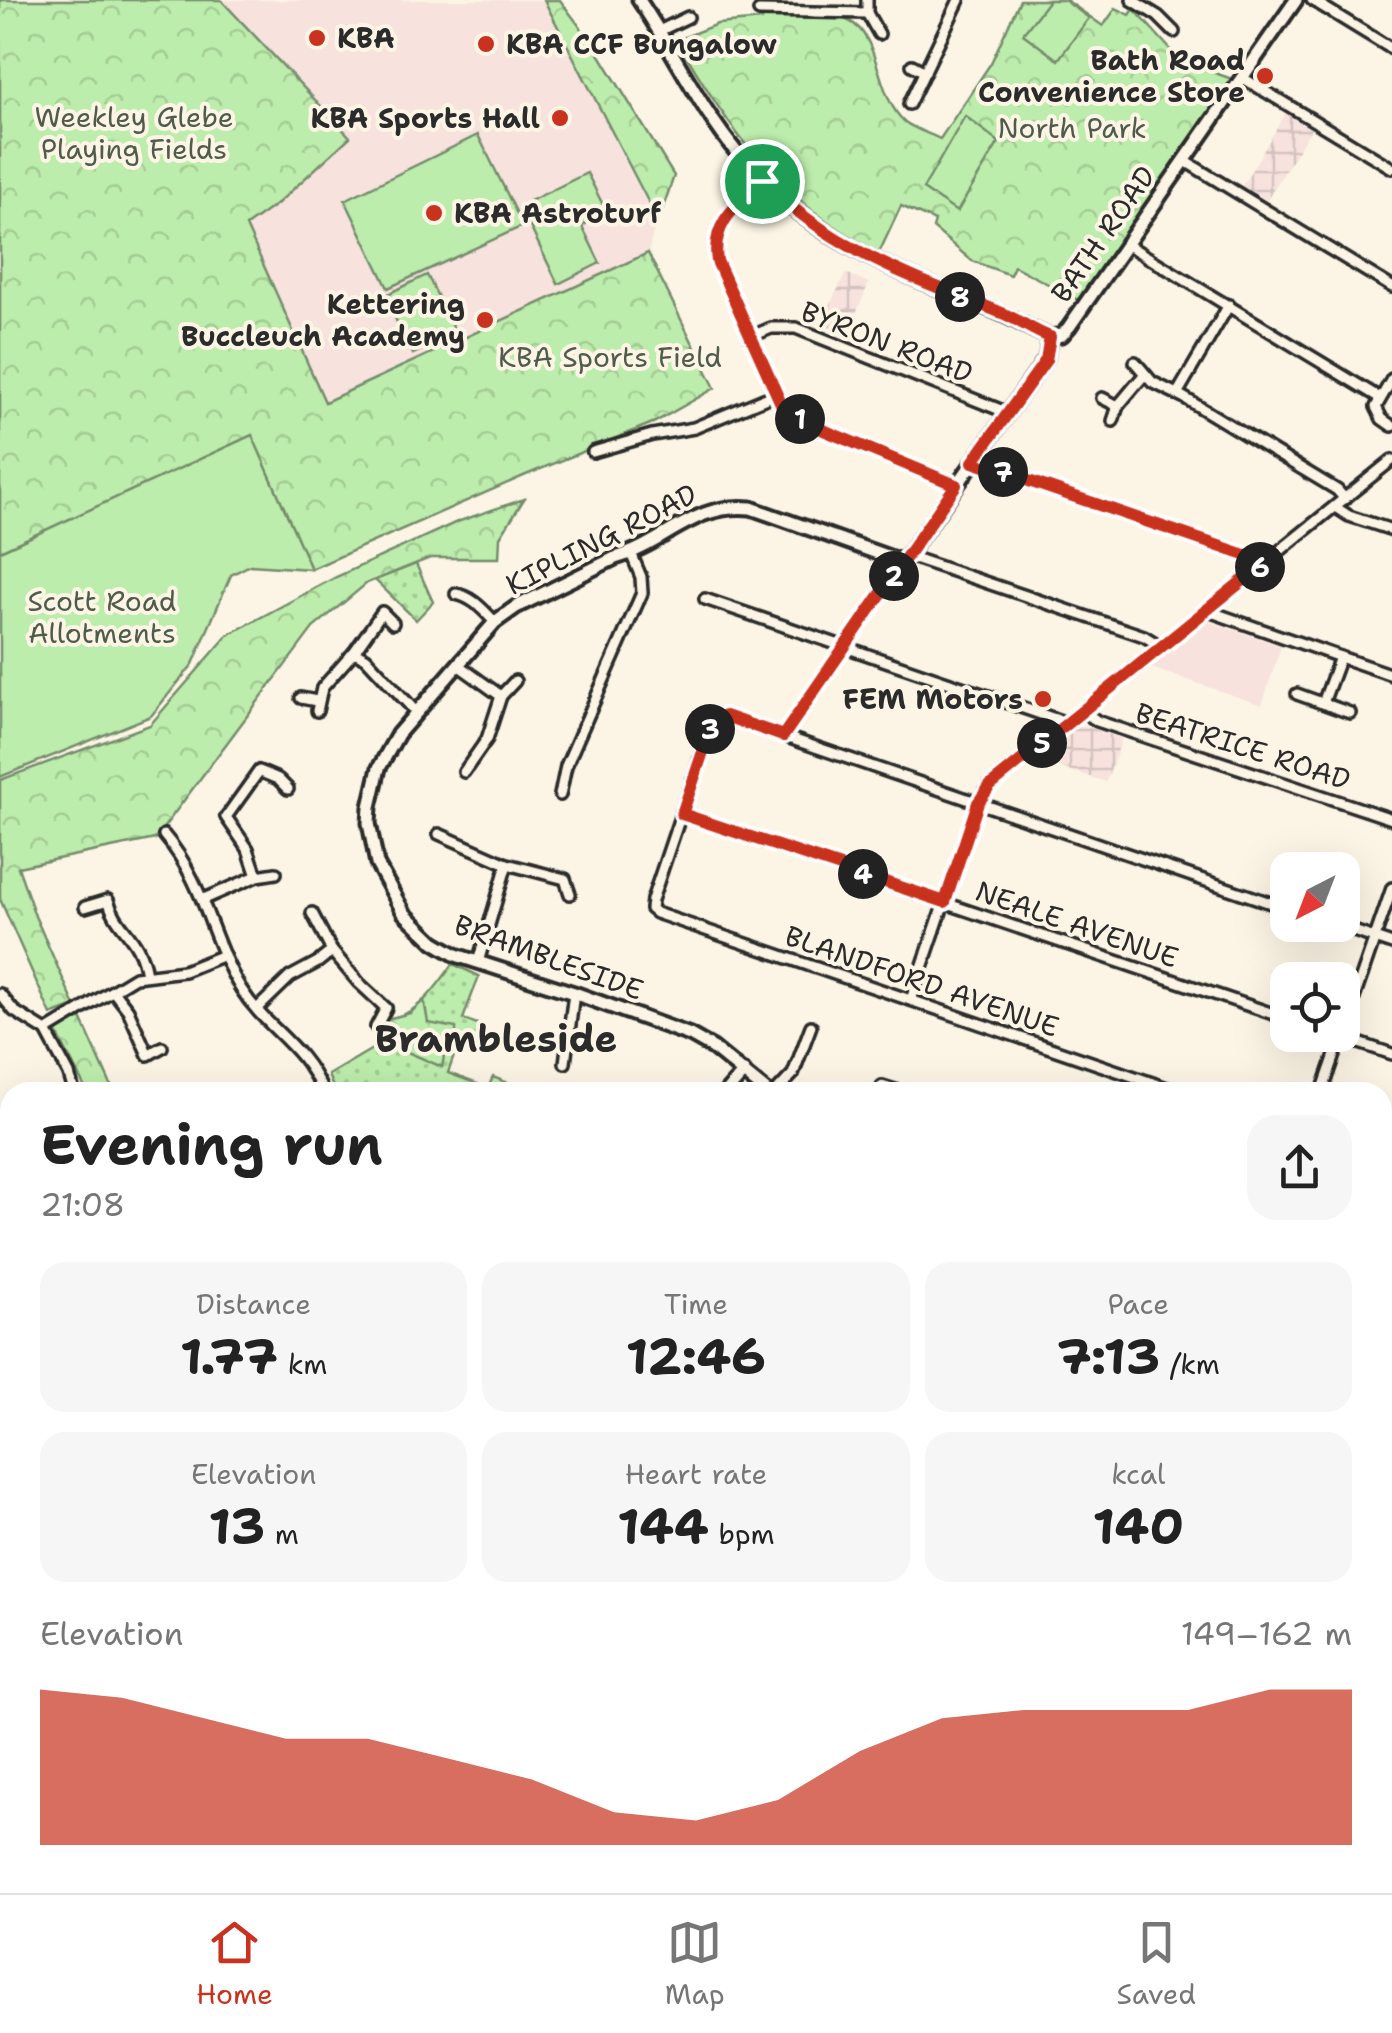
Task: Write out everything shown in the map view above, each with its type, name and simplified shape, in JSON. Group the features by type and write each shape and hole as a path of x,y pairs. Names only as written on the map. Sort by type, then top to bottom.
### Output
{"street":[{"path":"639,0 707,112 762,181 814,226 850,249 1050,337"},
{"path":"867,0 867,13 879,34"},
{"path":"910,104 960,0"},
{"path":"1132,0 1158,16 1174,32"},
{"name":"BATH ROAD","path":"783,736 1046,360 1050,337 1065,332 1296,0"},
{"path":"1312,0 1392,48"},
{"path":"759,12 784,5 858,16 867,13"},
{"path":"659,31 688,17"},
{"path":"912,64 925,72"},
{"path":"1243,78 1392,168"},
{"path":"1185,161 1392,286"},
{"path":"762,181 725,218 714,244 717,261 783,408 804,422 956,485"},
{"path":"1126,244 1380,398"},
{"path":"1180,395 1229,305"},
{"name":"BYRON ROAD","path":"750,337 771,328 796,328 1008,413"},
{"path":"1135,362 1144,375 1163,389 1180,395 1337,490 1345,499"},
{"path":"1113,421 1118,406 1144,375"},
{"path":"1392,379 1380,398 1378,413 1392,426"},
{"path":"593,452 694,428 776,394"},
{"path":"1102,398 1118,406"},
{"path":"911,1000 978,803 990,786 1392,460"},
{"path":"973,462 1251,557 1262,565"},
{"name":"KIPLING ROAD","path":"494,622 711,510 729,506 751,508 906,559"},
{"path":"1335,506 1349,516 1392,530"},
{"path":"560,794 566,766 642,594 641,578 631,553"},
{"path":"906,559 1144,636 1162,647"},
{"path":"472,582 461,595 494,622"},
{"path":"706,599 1068,723"},
{"path":"301,698 317,706 322,688 390,604"},
{"path":"1210,608 1222,616 1392,674"},
{"path":"382,612 393,622"},
{"name":"BRAMBLESIDE","path":"494,622 386,751 374,783 369,823 377,864 392,898 420,930 456,955 574,992 690,1036 713,1048 756,1082"},
{"path":"354,652 376,668 416,712"},
{"path":"1323,704 1340,657"},
{"path":"458,664 501,696"},
{"path":"464,772 487,739 501,696 515,680"},
{"path":"1297,694 1350,713"},
{"name":"BEATRICE ROAD","path":"1082,711 1097,721 1392,819"},
{"path":"682,814 716,716 725,716 1270,902"},
{"path":"256,876 248,849 226,817 260,771 278,779 288,790"},
{"name":"NEALE AVENUE","path":"682,814 1270,1013"},
{"name":"BLANDFORD AVENUE","path":"682,814 651,909 662,916 1150,1082"},
{"path":"439,834 507,864 565,879 570,894"},
{"path":"164,835 193,875 239,985 257,1010 301,1053 317,1082"},
{"path":"478,962 507,864"},
{"path":"204,899 256,876 276,873"},
{"path":"1360,980 1392,888"},
{"path":"85,907 108,900 116,918 140,949 146,974"},
{"path":"312,912 332,951 390,1010 376,1027"},
{"path":"1360,933 1392,944"},
{"path":"257,1010 290,977 332,951"},
{"path":"46,1031 146,974 184,971 224,955"},
{"path":"114,992 128,1010 148,1055 162,1047"},
{"path":"565,1063 574,992"},
{"path":"0,994 14,1010 46,1031 71,1082"},
{"path":"785,1082 793,1074 811,1026"},
{"path":"1360,1042 1392,1054"},
{"path":"1325,1082 1335,1052"},
{"path":"735,1082 744,1072"}],"shaded area":[{"name":"Kettering Buccleuch Academy","path":"221,0 544,0 656,221 648,253 715,388 655,422 311,569 325,402 246,226 277,204 349,136"},
{"path":"1286,113 1311,129 1267,200 1242,186"},
{"path":"846,273 869,283 848,332 820,324"},
{"path":"1207,621 1281,646 1262,705 1151,668"},
{"path":"1079,724 1122,739 1106,782 1049,764 1042,755"}],"green space":[{"path":"0,0 221,0 350,137 277,204 246,226 325,402 648,253 715,388 655,422 311,569 252,436 0,551"},
{"path":"544,0 560,0 595,47 674,176 660,216 655,215"},
{"name":"North Park","path":"1020,0 1066,0 1103,26 1116,8 1130,15 1134,9 1181,61 1232,79 1078,300 1014,266 1010,275 972,261 933,228 935,221 901,206 879,253 842,231 784,187 761,163 719,108 677,40 717,24 762,20 763,16 818,15 849,21 867,39 895,111 909,125 940,139 991,63"},
{"path":"1049,0 1064,0 1089,18 1058,60 1023,34"},
{"path":"965,116 999,142 957,212 923,189"},
{"name":"KBA Astroturf","path":"478,135 523,226 388,288 345,200"},
{"path":"587,173 607,213 582,226 600,263 558,284 520,206"},
{"path":"427,275 456,333 413,354 384,296"},
{"name":"Scott Road Allotments","path":"252,435 311,569 250,565 231,575 193,664 151,716 0,777 0,551"},
{"path":"524,499 500,537 499,558 430,558 367,583 313,628 155,839 18,867 75,1006 51,1015 0,899 0,780 150,725 228,635 336,577 457,522"},
{"path":"416,564 433,602 416,620 375,580"},
{"path":"453,964 479,976 463,1019 486,1027 475,1057 456,1050 448,1073 472,1082 331,1082 328,1075 384,1042 387,1019 408,1012 433,991"},
{"path":"424,1000 428,1023 456,1028 456,1046 444,1057 442,1067 384,1042 387,1019 410,1013"},
{"path":"81,1018 110,1082 82,1082 56,1031"}],"place":[{"name":"KBA","path":"317,38"},
{"name":"KBA CCF Bungalow","path":"486,44"},
{"name":"Bath Road Convenience Store","path":"1265,76"},
{"name":"KBA Sports Hall","path":"560,118"},
{"name":"KBA Astroturf","path":"434,213"},
{"name":"Kettering Buccleuch Academy","path":"485,320"},
{"name":"FEM Motors","path":"1043,699"}],"district":[{"name":"Brambleside","path":"496,1038"}],"route":[{"path":"762,181 814,226 850,249 1050,337 1046,360 973,462 1251,557 1262,565 990,786 978,803 945,902 682,814 716,716 783,736 956,485 804,422 783,408 717,261 714,244 725,218 762,181"}],"park label":[{"name":"Weekley Glebe Playing Fields","path":"134,133"},
{"name":"KBA Sports Field","path":"610,357"}]}
